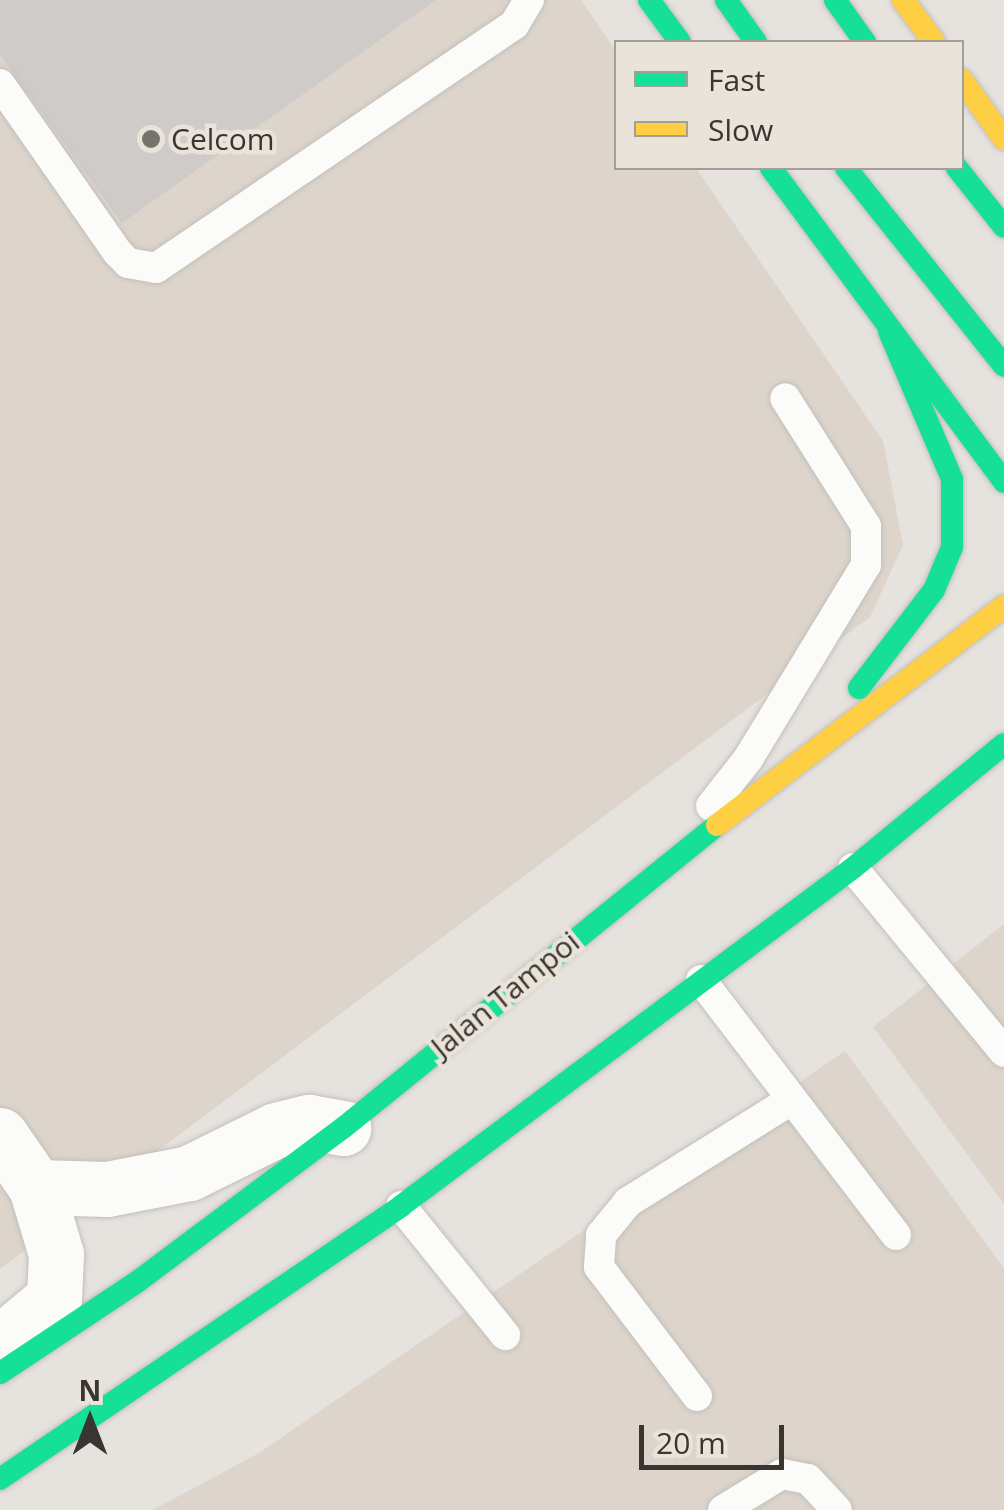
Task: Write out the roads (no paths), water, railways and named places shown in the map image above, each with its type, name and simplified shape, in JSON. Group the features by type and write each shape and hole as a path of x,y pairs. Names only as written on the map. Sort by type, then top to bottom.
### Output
{"main road":[{"path":"649,0 679,40"},
{"path":"726,0 755,40"},
{"path":"834,0 864,40"},
{"path":"903,0 933,40"},
{"path":"964,83 1004,139"},
{"path":"771,170 971,443 1004,482"},
{"path":"848,170 1004,366"},
{"path":"959,170 1004,227"},
{"path":"795,762 894,648 934,590 952,548 952,479 889,331"},
{"path":"971,443 1004,444"},
{"name":"Jalan Tampoi","path":"0,1373 137,1282 343,1128 795,762 1004,606"},
{"path":"0,1479 401,1206 852,868 1004,744"},
{"path":"884,842 970,804"}],"street":[{"path":"36,1187 107,1188 190,1173 276,1130 309,1122 343,1128"},
{"path":"0,1135 36,1187 56,1254 54,1298 0,1344"}],"lane":[{"path":"0,84 118,253 128,263 156,268 514,25 529,0"},
{"path":"592,925 703,816 748,759 866,565 866,526 785,398"},
{"path":"852,868 999,1041"},
{"path":"701,980 896,1234"},
{"path":"697,1396 600,1267 601,1234 628,1202 791,1100"},
{"path":"401,1206 505,1335"},
{"path":"722,1510 782,1474 808,1479 837,1510"}],"place":[{"name":"Celcom","path":"151,139"}]}
